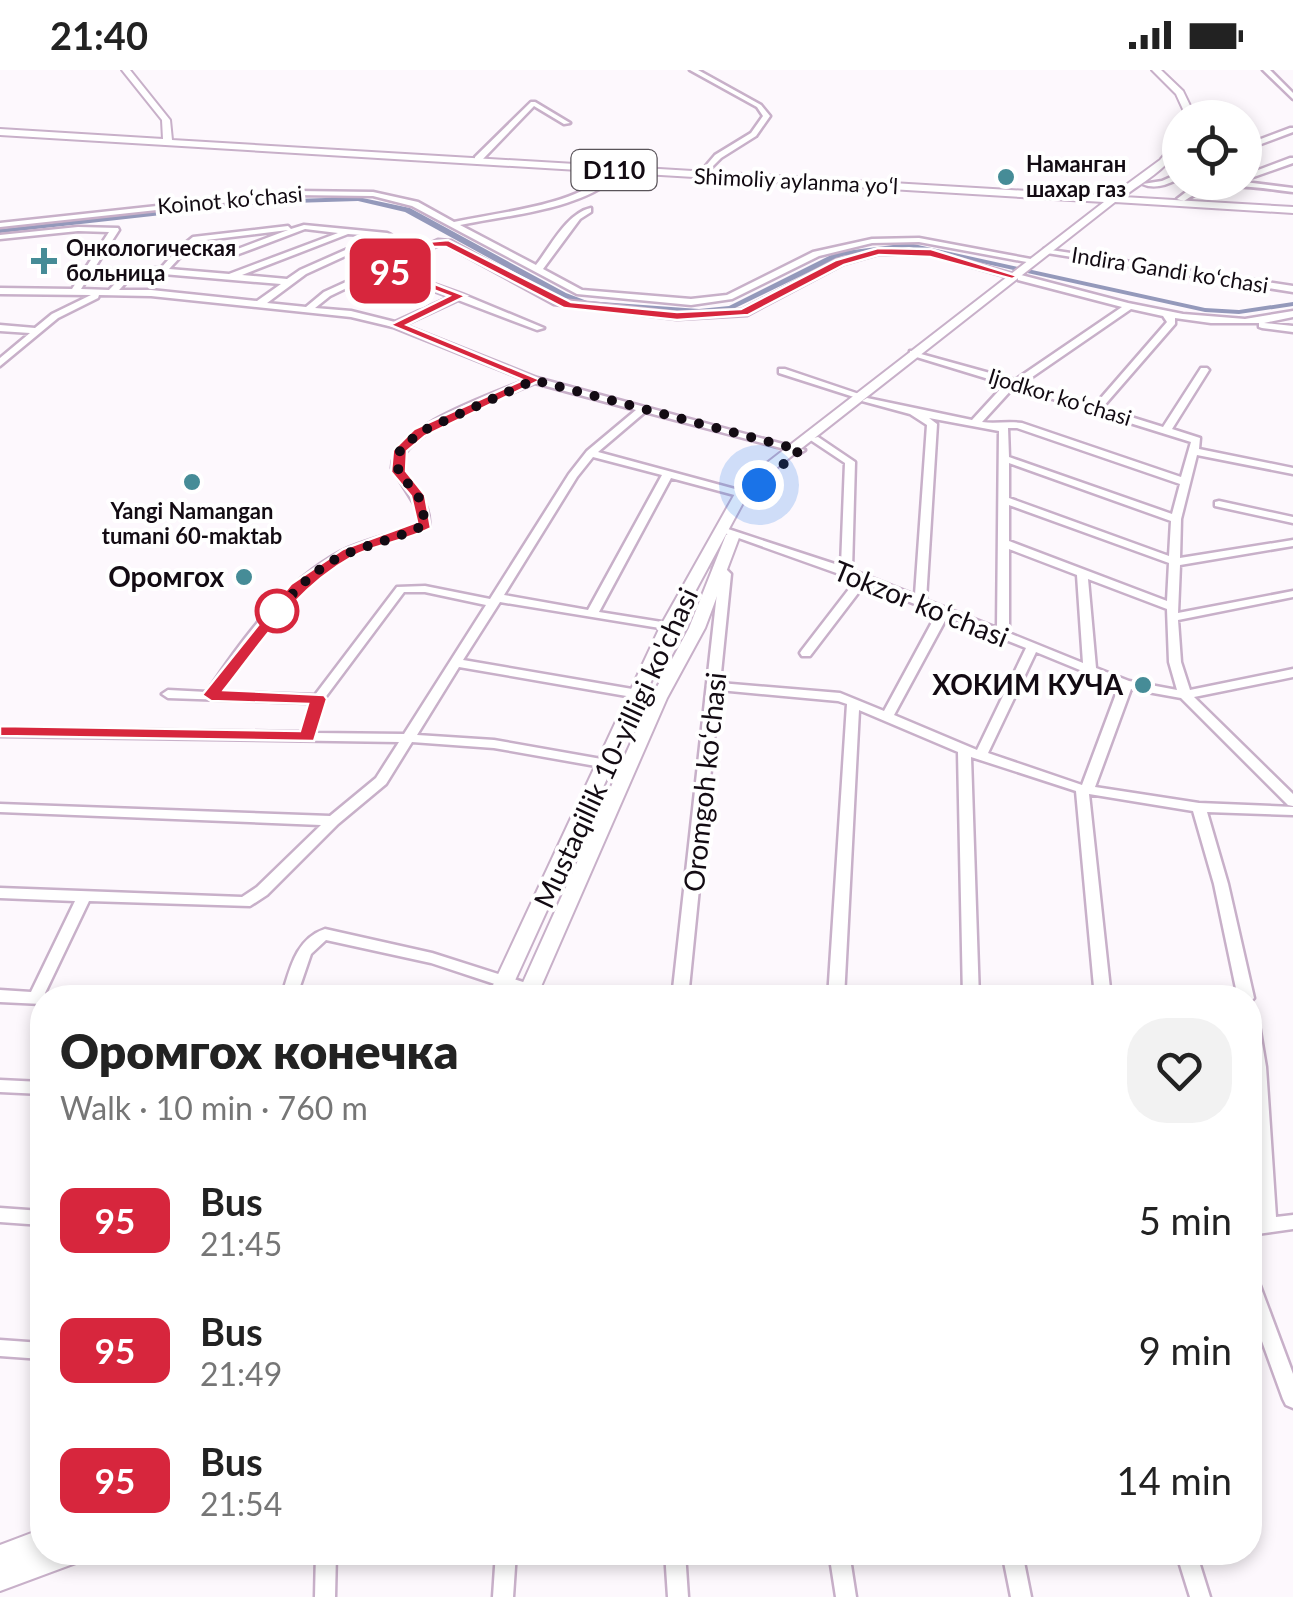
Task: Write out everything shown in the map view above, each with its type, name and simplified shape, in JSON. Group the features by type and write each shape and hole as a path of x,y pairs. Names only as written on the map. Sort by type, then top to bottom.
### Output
{"main road":[{"path":"126,70 167,123 203,142"},
{"path":"1147,70 1170,91 1174,100"},
{"path":"1156,70 1183,100"},
{"path":"125,138 154,131 167,123"},
{"path":"167,123 167,142"},
{"name":"Shimoliy aylanma yoʻl","path":"0,131 377,154 614,174 703,173"},
{"name":"Shimoliy aylanma yoʻl","path":"0,131 1121,201 1180,201"},
{"path":"1121,201 1148,184 1162,166"},
{"path":"1063,195 1133,182 1162,168"},
{"path":"1121,201 1133,182"},
{"path":"1148,184 1180,201 1293,208"},
{"path":"1063,195 1100,218"},
{"name":"Mustaqillik 10-yilligi ko'chasi","path":"532,985 659,698 696,628 742,494 1025,270 1121,201"},
{"name":"Mustaqillik 10-yilligi ko'chasi","path":"504,985 668,626 759,485 796,449 814,440 862,398"},
{"path":"0,1558 30,1547"},
{"path":"0,1578 36,1565"}],"street":[{"path":"693,70 759,106 767,116 755,134 716,154 703,173"},
{"path":"1266,70 1293,97"},
{"path":"478,159 533,102 566,123"},
{"path":"1262,142 1293,130"},
{"path":"1262,173 1293,160"},
{"path":"454,224 529,209 602,186 614,174"},
{"path":"1148,184 1162,183"},
{"path":"1262,185 1293,190"},
{"name":"Koinot koʻchasi","path":"0,225 335,192 398,198 590,295 705,302 737,294 828,250 872,241 920,240 1025,270"},
{"path":"538,268 578,216 588,210"},
{"path":"180,252 236,253 304,228"},
{"path":"163,271 196,238 304,228 388,235 289,282 259,304"},
{"path":"0,237 78,229 115,230 75,292"},
{"path":"230,277 350,231"},
{"path":"308,310 327,294 430,244 444,242 568,306 690,316 744,313 840,262 878,252 931,253 1025,270 1131,306 1293,329"},
{"name":"Indira Gandi koʻchasi","path":"1051,252 1293,288"},
{"path":"381,268 540,328"},
{"path":"3,358 37,330 85,300 111,293 134,270 289,282"},
{"path":"0,292 170,294 396,325 534,380 796,449"},
{"path":"396,325 460,296"},
{"path":"976,422 1015,383 1131,306"},
{"path":"1098,407 1172,322 1170,316 1160,311"},
{"path":"1242,322 1293,314"},
{"path":"0,328 37,330"},
{"name":"Ijodkor koʻchasi","path":"917,354 1194,438 1194,451 1293,471"},
{"path":"1167,429 1204,370"},
{"path":"782,371 914,412 998,426 1018,425 1184,482"},
{"path":"211,695 297,588 348,552 405,535 426,524 418,495 398,472 400,450 420,432 534,380"},
{"path":"0,893 245,902 262,891 333,821 381,781 591,453 643,409"},
{"path":"914,412 932,424 933,431 920,603"},
{"path":"998,426 1006,435 1003,636"},
{"path":"814,440 850,462 846,572"},
{"path":"1194,451 1176,519 1172,612 1175,662 1186,695 1293,802"},
{"path":"591,453 742,494"},
{"path":"1006,460 1176,519"},
{"path":"592,614 667,475"},
{"path":"1004,500 1175,562 1293,543"},
{"path":"1219,504 1293,520"},
{"name":"Tokzor koʻchasi","path":"728,533 846,572 1126,684 1186,695 1293,672"},
{"path":"1006,544 1172,612 1293,594"},
{"name":"Oromgoh koʻchasi","path":"681,985 715,686 725,574 719,568"},
{"path":"1082,572 1090,672"},
{"path":"806,654 863,579"},
{"path":"308,737 318,699 401,589 425,589 668,626"},
{"path":"887,717 944,613"},
{"path":"980,756 1032,648"},
{"path":"457,663 638,694"},
{"path":"1278,676 1293,690"},
{"path":"1102,985 1085,789 1126,684"},
{"path":"715,686 840,697 964,750 1085,789 1199,807 1293,811"},
{"path":"168,694 318,699"},
{"path":"837,985 853,704"},
{"path":"0,732 409,738 494,744 606,764"},
{"path":"964,750 971,985"},
{"path":"1199,807 1243,985"},
{"path":"0,808 333,821"},
{"path":"44,985 84,896"},
{"path":"293,985 312,940 325,934 393,948 491,985"},
{"path":"0,996 30,997"},
{"path":"0,1086 30,1087"},
{"path":"0,1215 30,1217"},
{"path":"1262,1226 1293,1222"},
{"path":"1262,1315 1293,1398"},
{"path":"0,1348 30,1350"},
{"path":"325,1597 326,1565"},
{"path":"503,1597 505,1565"},
{"path":"675,1565 678,1597"},
{"path":"841,1565 846,1597"},
{"path":"1015,1565 1021,1597"},
{"path":"1190,1565 1200,1597"}],"waterway":[{"path":"0,231 260,202 358,199 407,210 563,295 586,303 699,311 731,308 840,254 909,245 1205,310 1239,312 1293,304"}],"bus line":[{"name":"95","path":"0,732 308,737 318,699 211,695 297,588 348,552 405,535 426,524 418,495 398,472 400,450 420,432 534,380 396,325 460,296 381,268 430,244 448,243 568,306 677,316 744,313 840,262 878,252 931,253 1012,276"}],"place":[{"name":"Наманган шахар газ","path":"1006,177"},
{"name":"Онкологическая больница","path":"44,261"},
{"name":"Yangi Namangan tumani 60-maktab","path":"192,482"},
{"name":"Оромгох","path":"244,577"},
{"name":"ХОКИМ КУЧА","path":"1143,685"}],"route":[{"path":"277,611 273,616 297,588 348,552 405,535 426,524 418,495 398,472 396,462 400,450 420,432 534,380 800,450 759,485"}]}
